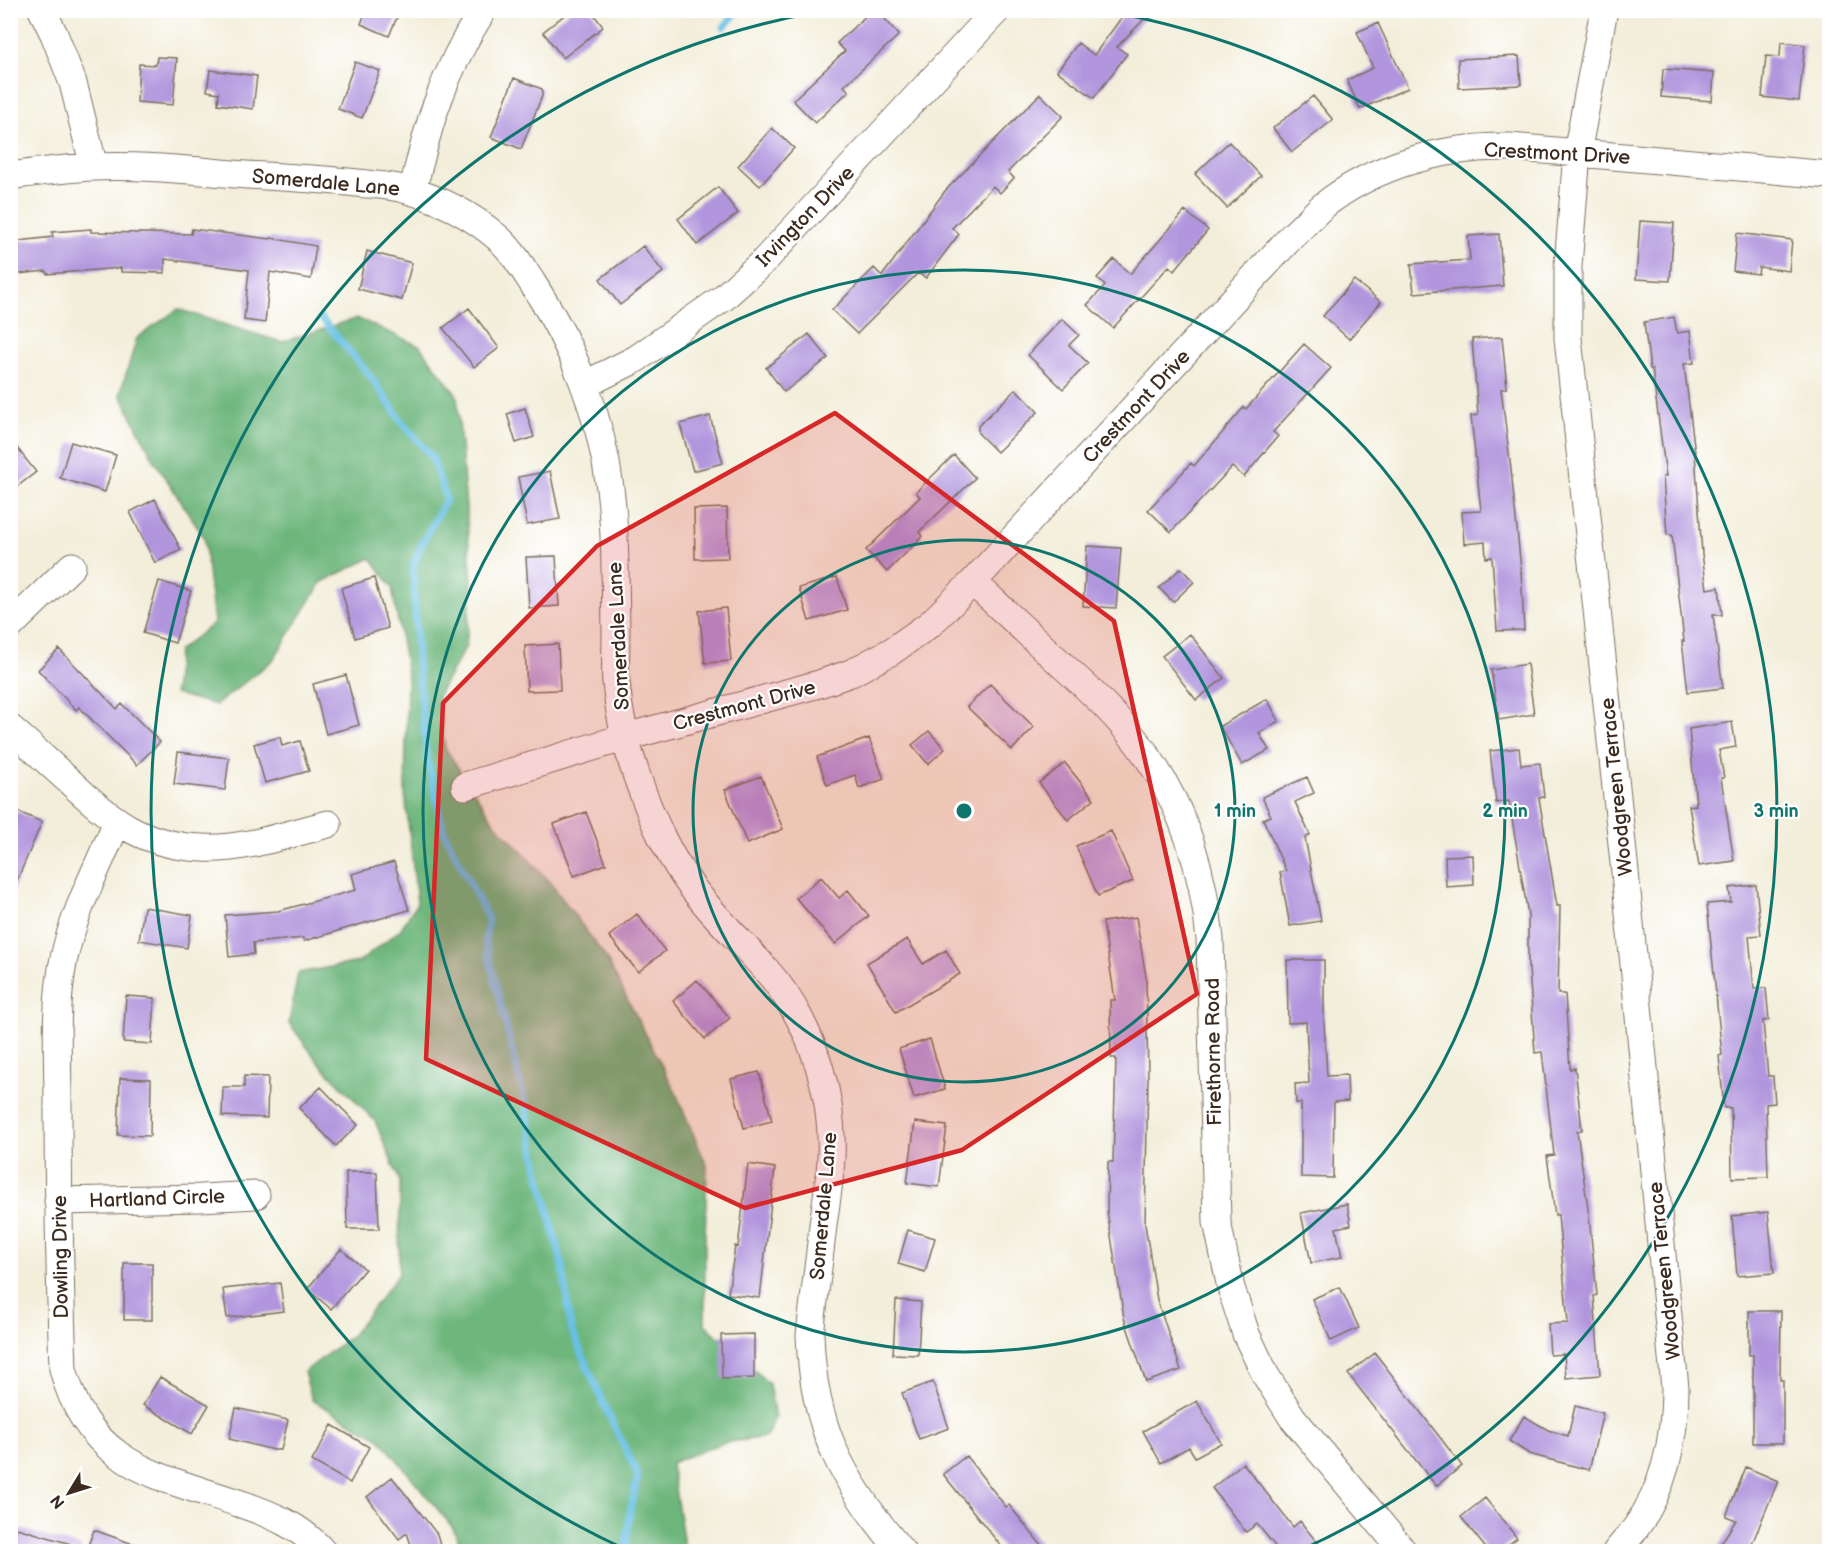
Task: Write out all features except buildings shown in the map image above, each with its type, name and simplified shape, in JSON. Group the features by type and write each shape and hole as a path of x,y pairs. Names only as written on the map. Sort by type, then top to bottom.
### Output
{"street":[{"path":"42,10 73,83 94,167"},
{"path":"412,191 436,107 466,36 483,10"},
{"name":"Irvington Drive","path":"584,384 636,359 723,298 764,261 997,10"},
{"name":"Woodgreen Terrace","path":"1604,10 1577,153 1568,266 1568,338 1625,872 1675,1388 1674,1425 1663,1472 1655,1494 1638,1525 1616,1551"},
{"name":"Crestmont Drive","path":"465,786 626,737 819,684 851,672 892,651 930,624 973,582 1293,235 1323,207 1374,174 1445,151 1488,147 1830,175"},
{"name":"Somerdale Lane","path":"10,176 94,167 135,167 397,187 450,206 498,237 516,258 541,296 568,345 584,384 607,465 615,553 616,681 626,737 635,770 654,822 687,881 774,979 797,1014 814,1053 826,1093 830,1114 831,1156 810,1335 817,1402 830,1443 848,1481 885,1532 902,1551"},
{"path":"10,626 72,566"},
{"name":"Firethorne Road","path":"973,582 1118,718 1148,757 1172,799 1191,844 1208,915 1217,1222 1231,1288 1251,1345 1266,1376 1292,1417 1404,1551"},
{"path":"10,728 102,811 117,822 160,842 205,848 250,844 328,824"},
{"name":"Dowling Drive","path":"117,822 76,915 60,981 58,1201 63,1369 78,1410 95,1435 117,1455 142,1470 262,1511 292,1525 323,1551"},
{"name":"Hartland Circle","path":"58,1201 256,1195"}],"highlighted area":[{"path":"835,413 1114,621 1197,994 962,1150 745,1208 426,1059 443,703 597,546"}],"green space":[{"path":"178,309 282,342 357,318 420,346 457,395 472,582 466,646 438,695 445,748 494,822 550,882 606,958 675,1091 707,1166 705,1324 769,1384 775,1418 766,1437 722,1443 671,1463 685,1551 463,1551 453,1528 380,1439 312,1400 304,1372 352,1335 399,1274 400,1182 375,1121 319,1063 289,1023 298,973 359,962 400,930 417,903 405,794 407,674 392,587 371,558 322,582 273,660 216,705 174,694 178,651 214,623 204,537 154,460 120,394 137,338"}],"waterway":[{"path":"724,27 739,10"},
{"path":"321,318 371,377 402,422 432,457 446,499 423,542 413,567 417,659 427,758 444,832 488,919 485,942 563,1268 571,1329 638,1475 630,1511 626,1545 630,1552"}]}
